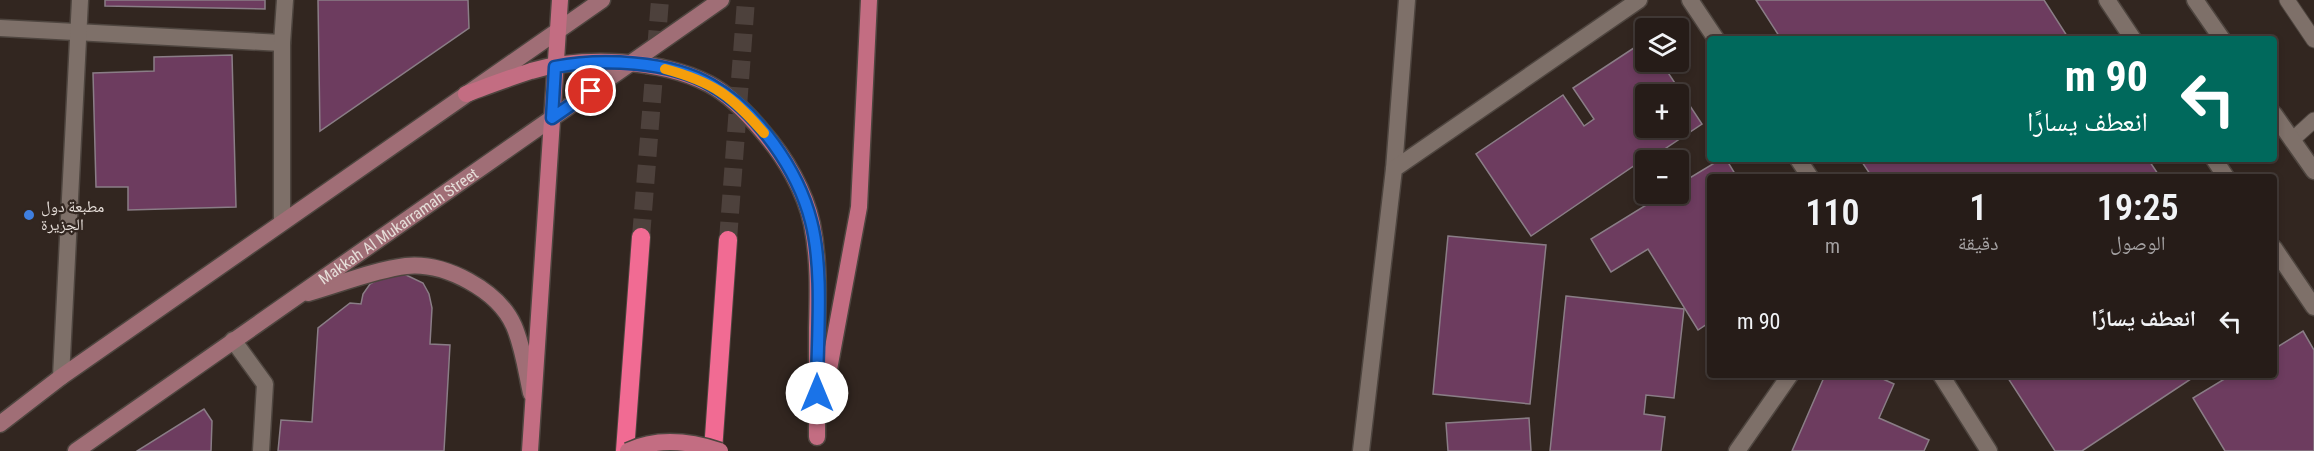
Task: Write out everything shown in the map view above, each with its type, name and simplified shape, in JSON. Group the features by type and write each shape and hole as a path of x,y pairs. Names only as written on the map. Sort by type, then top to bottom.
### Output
{"highway":[{"path":"627,451 641,237"},
{"path":"713,451 728,240"}],"main road":[{"path":"530,451 560,0"},
{"path":"0,424 61,377 602,0"},
{"name":"Makkah Al Mukarramah Street","path":"76,451 721,0"},
{"path":"816,444 859,207 869,0"},
{"path":"466,94 533,70 587,63 630,64 661,68 710,84 733,100 776,147 795,180 811,221 818,260 816,444"},
{"path":"293,298 407,266 448,271 472,282 494,299 513,323 523,351 533,405"},
{"path":"627,451 651,444 674,441 698,444 720,451"}],"street":[{"path":"61,377 80,0"},
{"path":"282,222 282,43 285,0"},
{"path":"1361,451 1394,169 1407,0"},
{"path":"1394,169 1639,0"},
{"path":"1690,0 1714,36"},
{"path":"2107,0 2131,36"},
{"path":"2195,0 2220,36"},
{"path":"0,28 282,43"},
{"path":"2277,118 2314,171"},
{"path":"2277,252 2314,307"},
{"path":"233,340 265,384 261,451"},
{"path":"1737,451 1788,378"},
{"path":"1943,378 1989,451"}],"lane":[{"path":"2286,0 2314,40"},
{"path":"2292,140 2314,120"}],"building":[{"path":"105,0 265,0 265,9 105,6"},
{"path":"318,0 468,0 469,28 320,131"},
{"path":"1756,0 2044,0 2067,36 1779,36"},
{"path":"1635,47 1635,72 1668,72 1676,84 1635,84 1635,138 1681,138 1663,150 1635,150 1635,165 1531,236 1476,154 1563,95 1584,126 1594,119 1573,88"},
{"path":"232,55 236,207 128,210 128,187 96,187 93,73 154,71 154,57"},
{"path":"1689,104 1702,124 1689,133"},
{"path":"1716,162 1728,162 1735,174 1707,174 1707,324 1698,330 1648,249 1611,272 1591,239 1648,204 1689,204 1689,178"},
{"path":"1862,162 2150,162 2158,174 1870,174"},
{"path":"1448,236 1546,245 1530,404 1433,394"},
{"path":"404,274 423,283 429,294 432,308 430,344 450,345 444,451 278,451 281,420 312,422 318,328 350,303 361,304 363,294 370,284 382,277"},
{"path":"1566,296 1684,309 1674,398 1646,395 1644,414 1665,417 1661,451 1550,451"},
{"path":"2303,331 2314,350 2314,451 2225,451 2193,398 2226,378 2277,378 2277,347"},
{"path":"1824,378 1881,378 1894,384 1879,418 1929,440 1924,451 1792,451"},
{"path":"2008,378 2192,378 2082,451 2055,451"},
{"path":"204,409 212,421 211,451 137,451"},
{"path":"1529,418 1531,451 1448,451 1446,423"}],"tunnel":[{"path":"641,237 660,0"},
{"path":"728,240 746,0"}],"slow traffic":[{"path":"665,69 710,84 733,100 764,133"}],"place":[{"name":"مطبعة دول الجزيرة","path":"29,215"}],"route":[{"path":"591,91 552,118 555,67 587,63 640,64 661,68 710,84 733,100 776,147 795,180 811,221 818,260 817,393"}]}
